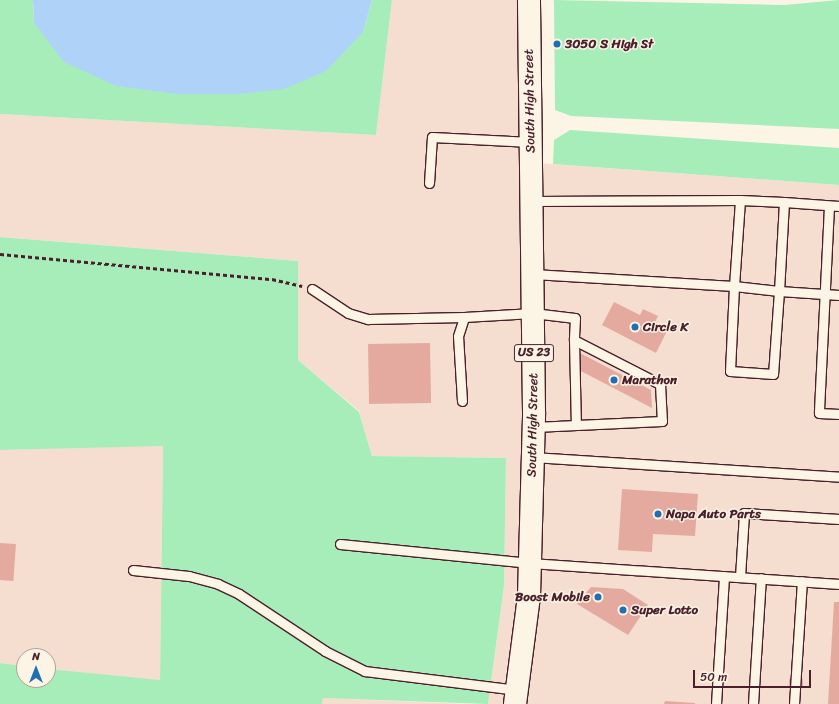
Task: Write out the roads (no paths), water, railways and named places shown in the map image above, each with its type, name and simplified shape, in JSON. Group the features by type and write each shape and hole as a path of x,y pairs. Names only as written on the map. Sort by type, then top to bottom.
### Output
{"main road":[{"name":"South High Street","path":"517,697 524,654 530,563 534,427 529,0"}],"lane":[{"path":"429,183 432,137 531,142"},
{"path":"532,201 740,200 834,206 826,294 819,413 839,414"},
{"path":"740,200 730,371 773,374 784,202"},
{"path":"532,274 734,286 839,295"},
{"path":"312,289 348,313 368,319 464,317 533,313 575,318 574,340 576,425"},
{"path":"462,401 458,336 464,317"},
{"path":"534,427 662,421 660,384 574,340"},
{"path":"533,457 839,477"},
{"path":"740,577 744,513 839,519"},
{"path":"340,544 530,563 839,584"},
{"path":"134,570 189,576 218,584 239,594 325,651 365,671 517,697"},
{"path":"716,704 724,576"},
{"path":"753,704 761,578"},
{"path":"794,704 802,581"}],"water":[{"path":"33,0 372,0 363,32 326,71 284,89 238,94 177,94 116,86 64,62 34,23"}],"place":[{"name":"3050 S High St","path":"557,44"},
{"name":"Circle K","path":"635,327"},
{"name":"Marathon","path":"614,380"},
{"name":"Napa Auto Parts","path":"658,514"},
{"name":"Boost Mobile","path":"598,597"},
{"name":"Super Lotto","path":"623,610"}]}
